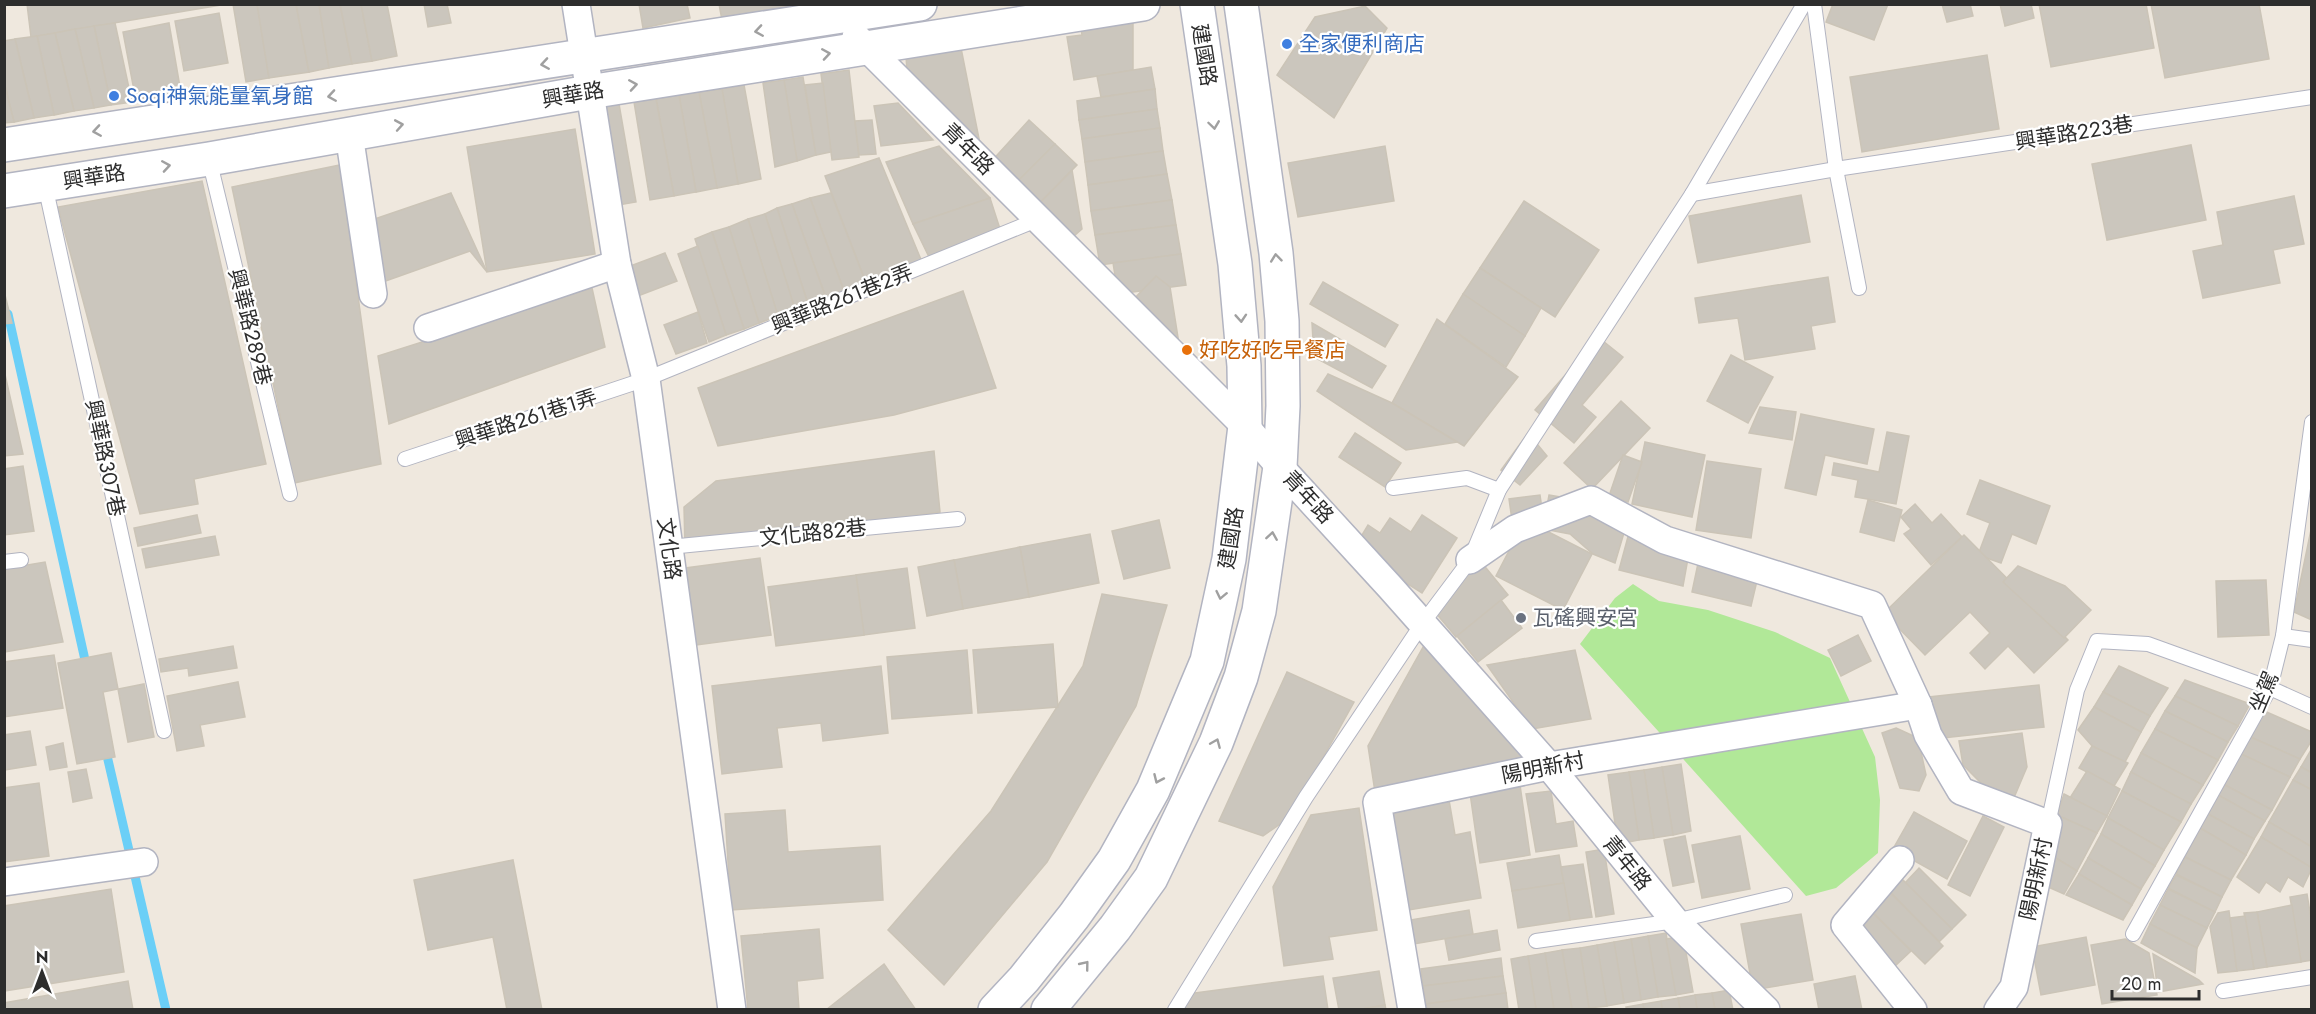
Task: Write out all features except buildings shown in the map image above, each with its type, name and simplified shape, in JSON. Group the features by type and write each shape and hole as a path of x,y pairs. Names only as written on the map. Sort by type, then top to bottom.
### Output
{"street":[{"path":"576,4 589,92"},
{"name":"興華路","path":"4,145 584,58 833,11 920,4"},
{"name":"興華路","path":"4,191 209,159 589,92 1143,4"},
{"name":"建國路","path":"995,1010 1024,979 1074,916 1114,860 1153,790 1207,661 1228,559 1245,426 1241,313 1197,4"},
{"name":"建國路","path":"1048,1010 1115,928 1151,878 1216,743 1241,677 1260,611 1280,467 1283,406 1282,321 1278,276 1241,4"},
{"name":"青年路","path":"833,11 866,47 1245,426 1549,766 1675,921 1766,1010"},
{"name":"文化路","path":"589,92 617,264 646,379 732,1010"},
{"path":"349,134 373,294"},
{"path":"428,328 617,264"},
{"name":"陽明新村","path":"1470,560 1515,529 1591,501 1665,540 1872,605 1918,705 1928,735 1961,791 2048,824 2013,987 1998,1010"},
{"name":"陽明新村","path":"1412,1010 1377,802 1549,766 1918,705"},
{"path":"1900,860 1845,925 1913,1010"},
{"path":"4,882 144,862"}],"lane":[{"path":"1175,1010 1306,797 1422,624 1470,560 1499,490 1692,194 1804,4"},
{"path":"1814,4 1836,169 1858,288"},
{"name":"興華路223巷","path":"1692,194 1836,169 2312,97"},
{"name":"興華路289巷","path":"209,159 290,494"},
{"name":"興華路307巷","path":"45,185 164,731"},
{"name":"興華路261巷2弄","path":"646,379 1039,219"},
{"name":"興華路261巷1弄","path":"405,459 646,379"},
{"name":"坐駕","path":"2133,934 2270,688 2283,636 2312,422"},
{"path":"1393,488 1467,478 1499,490"},
{"name":"文化路82巷","path":"669,547 958,519"},
{"path":"4,562 21,560"},
{"path":"2283,636 2312,640"},
{"path":"2048,824 2077,690 2097,641 2148,644 2270,688 2312,707"},
{"path":"1536,941 1675,921 1785,895"},
{"path":"2223,991 2312,977"}],"green space":[{"path":"1633,584 1659,601 1708,610 1775,632 1830,658 1875,757 1880,800 1878,853 1836,888 1806,896 1580,644 1615,598"}],"waterway":[{"path":"8,314 87,669"},
{"path":"105,747 166,1010"}],"place":[{"name":"全家便利商店","path":"1287,44"},
{"name":"Soqi神氣能量氧身館","path":"114,96"},
{"name":"好吃好吃早餐店","path":"1187,350"},
{"name":"瓦磘興安宮","path":"1521,618"}]}
